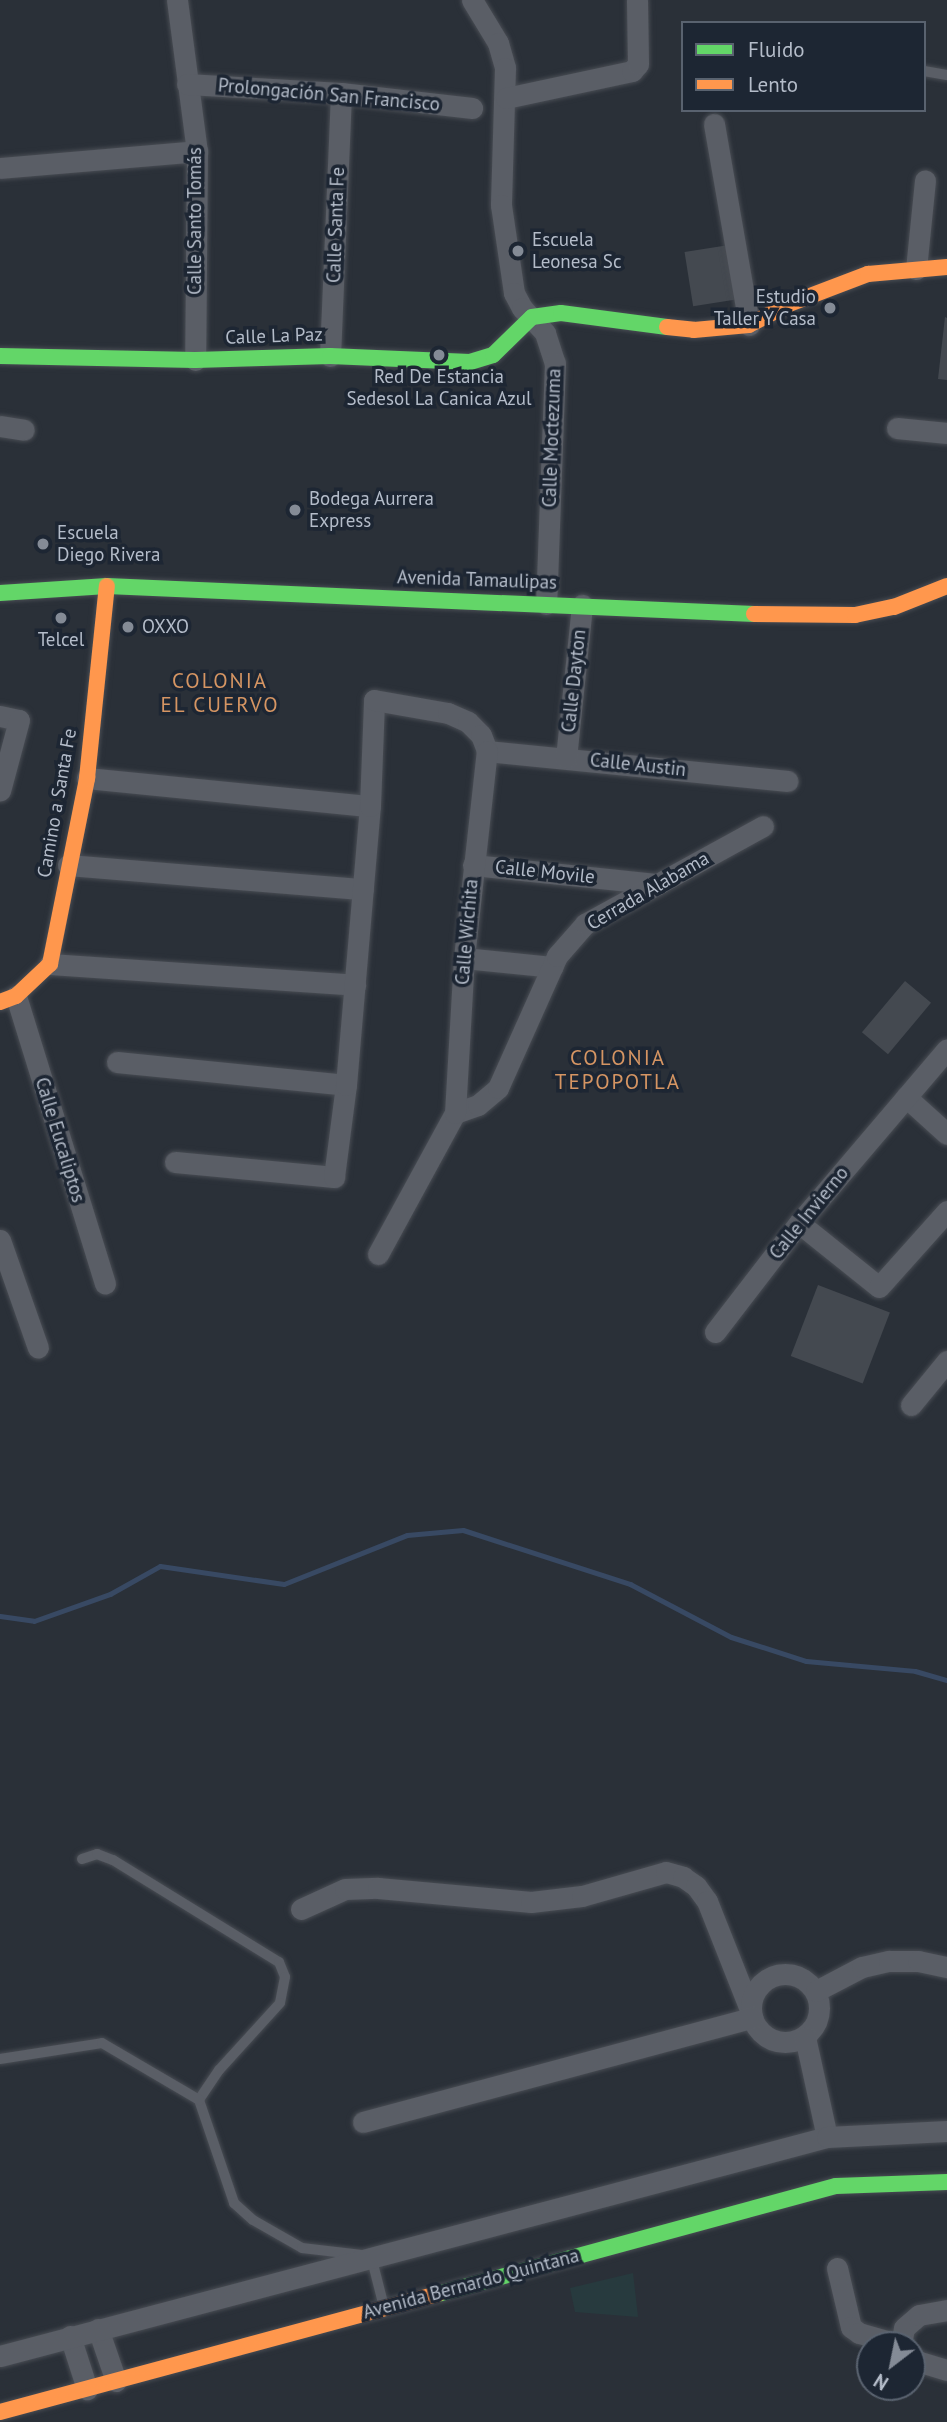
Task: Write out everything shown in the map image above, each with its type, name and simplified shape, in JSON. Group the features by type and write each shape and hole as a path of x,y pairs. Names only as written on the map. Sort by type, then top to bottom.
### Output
{"street":[{"name":"Calle Santo Tomás","path":"177,0 197,151 195,360"},
{"name":"Calle Moctezuma","path":"472,0 498,43 505,68 501,205 514,293 522,307 545,332 555,363 546,604"},
{"path":"506,98 632,71 638,64 637,0"},
{"name":"Prolongación San Francisco","path":"187,84 341,93 472,108"},
{"name":"Calle Santa Fe","path":"330,356 341,93"},
{"path":"714,124 749,325"},
{"path":"0,168 197,151"},
{"path":"916,269 925,180"},
{"path":"532,317 561,313 694,330 749,325 789,303 868,274 947,267"},
{"name":"Calle La Paz","path":"0,356 195,360 330,356 482,360 493,355 532,317"},
{"path":"0,426 24,430"},
{"path":"897,428 947,433"},
{"name":"Avenida Tamaulipas","path":"0,593 52,587 107,586 819,617 855,615 894,607 947,586"},
{"name":"Camino a Santa Fe","path":"50,964 86,778 107,586"},
{"name":"Calle Dayton","path":"566,758 582,605"},
{"path":"174,1161 334,1177 355,985 370,806 374,700 448,713 468,722 481,736 487,751"},
{"path":"0,716 19,720 0,791"},
{"name":"Calle Austin","path":"487,751 788,781"},
{"name":"Calle Wichita","path":"455,1113 464,958 487,751"},
{"path":"86,778 370,806"},
{"name":"Cerrada Alabama","path":"455,1113 478,1105 498,1088 558,956 585,924 762,826"},
{"path":"68,865 363,889"},
{"name":"Calle Movile","path":"473,865 658,884"},
{"path":"464,958 553,967"},
{"path":"8,999 50,964 355,985"},
{"name":"Calle Eucaliptos","path":"8,999 105,1284"},
{"name":"Calle Invierno","path":"715,1332 799,1223 947,1049"},
{"path":"117,1062 346,1085"},
{"path":"906,1097 947,1135"},
{"path":"379,1254 455,1113"},
{"path":"799,1223 879,1287 947,1211"},
{"path":"0,1240 38,1348"},
{"path":"911,1405 947,1361"},
{"path":"301,1909 345,1889 379,1888 531,1902 582,1896 666,1872 683,1877 696,1886 707,1901 751,2015 757,2028 774,2041 795,2041 806,2037 819,2016 816,1992 807,1981 782,1973 768,1978 758,1986 752,1998 751,2015"},
{"path":"816,1992 862,1967 889,1961 918,1961 947,1967"},
{"path":"363,2122 751,2015"},
{"path":"806,2037 827,2137"},
{"path":"0,2356 827,2137 947,2131"},
{"name":"Avenida Bernardo Quintana","path":"0,2412 836,2186 947,2182"},
{"path":"837,2268 851,2327 856,2331"},
{"path":"903,2331 919,2315 947,2310"},
{"path":"98,2329 116,2381"},
{"path":"70,2336 87,2389"},
{"path":"926,2364 947,2370"}],"lane":[{"path":"926,71 947,75"},
{"path":"82,1859 97,1854 113,1860 279,1962 285,1977 280,2003 219,2070 199,2100"},
{"path":"0,2059 102,2043 199,2100 234,2203 253,2220 302,2248 371,2256 384,2307"}],"green space":[{"path":"633,2273 638,2317 575,2312 570,2288"}],"building":[{"path":"729,245 738,299 693,306 685,252"},
{"path":"945,317 947,318 947,380 938,379"},
{"path":"905,981 931,1003 888,1054 862,1032"},
{"path":"818,1285 890,1313 863,1384 791,1356"}],"waterway":[{"path":"0,1616 34,1621 110,1594 160,1566 284,1584 407,1535 463,1530 630,1584 731,1637 806,1661 915,1671 947,1680"}],"traffic: fast":[{"path":"0,356 195,360 330,356 470,362 493,355 532,317 561,313 667,327"},
{"path":"0,593 107,586 754,614"},
{"path":"438,2294 836,2186 947,2182"}],"traffic: slow":[{"path":"667,327 694,330 749,325 789,304 868,274 947,267"},
{"path":"0,1002 16,996 50,964 87,778 107,586"},
{"path":"754,614 855,615 894,607 947,586"},
{"path":"0,2412 438,2294"}],"place":[{"name":"Escuela Leonesa Sc","path":"518,251"},
{"name":"Estudio Taller Y Casa","path":"830,308"},
{"name":"Red De Estancia Sedesol La Canica Azul","path":"439,355"},
{"name":"Bodega Aurrera Express","path":"295,510"},
{"name":"Escuela Diego Rivera","path":"43,544"},
{"name":"Telcel","path":"61,618"},
{"name":"OXXO","path":"128,627"}],"district":[{"name":"COLONIA EL CUERVO","path":"220,693"},
{"name":"COLONIA TEPOPOTLA","path":"618,1070"}]}
